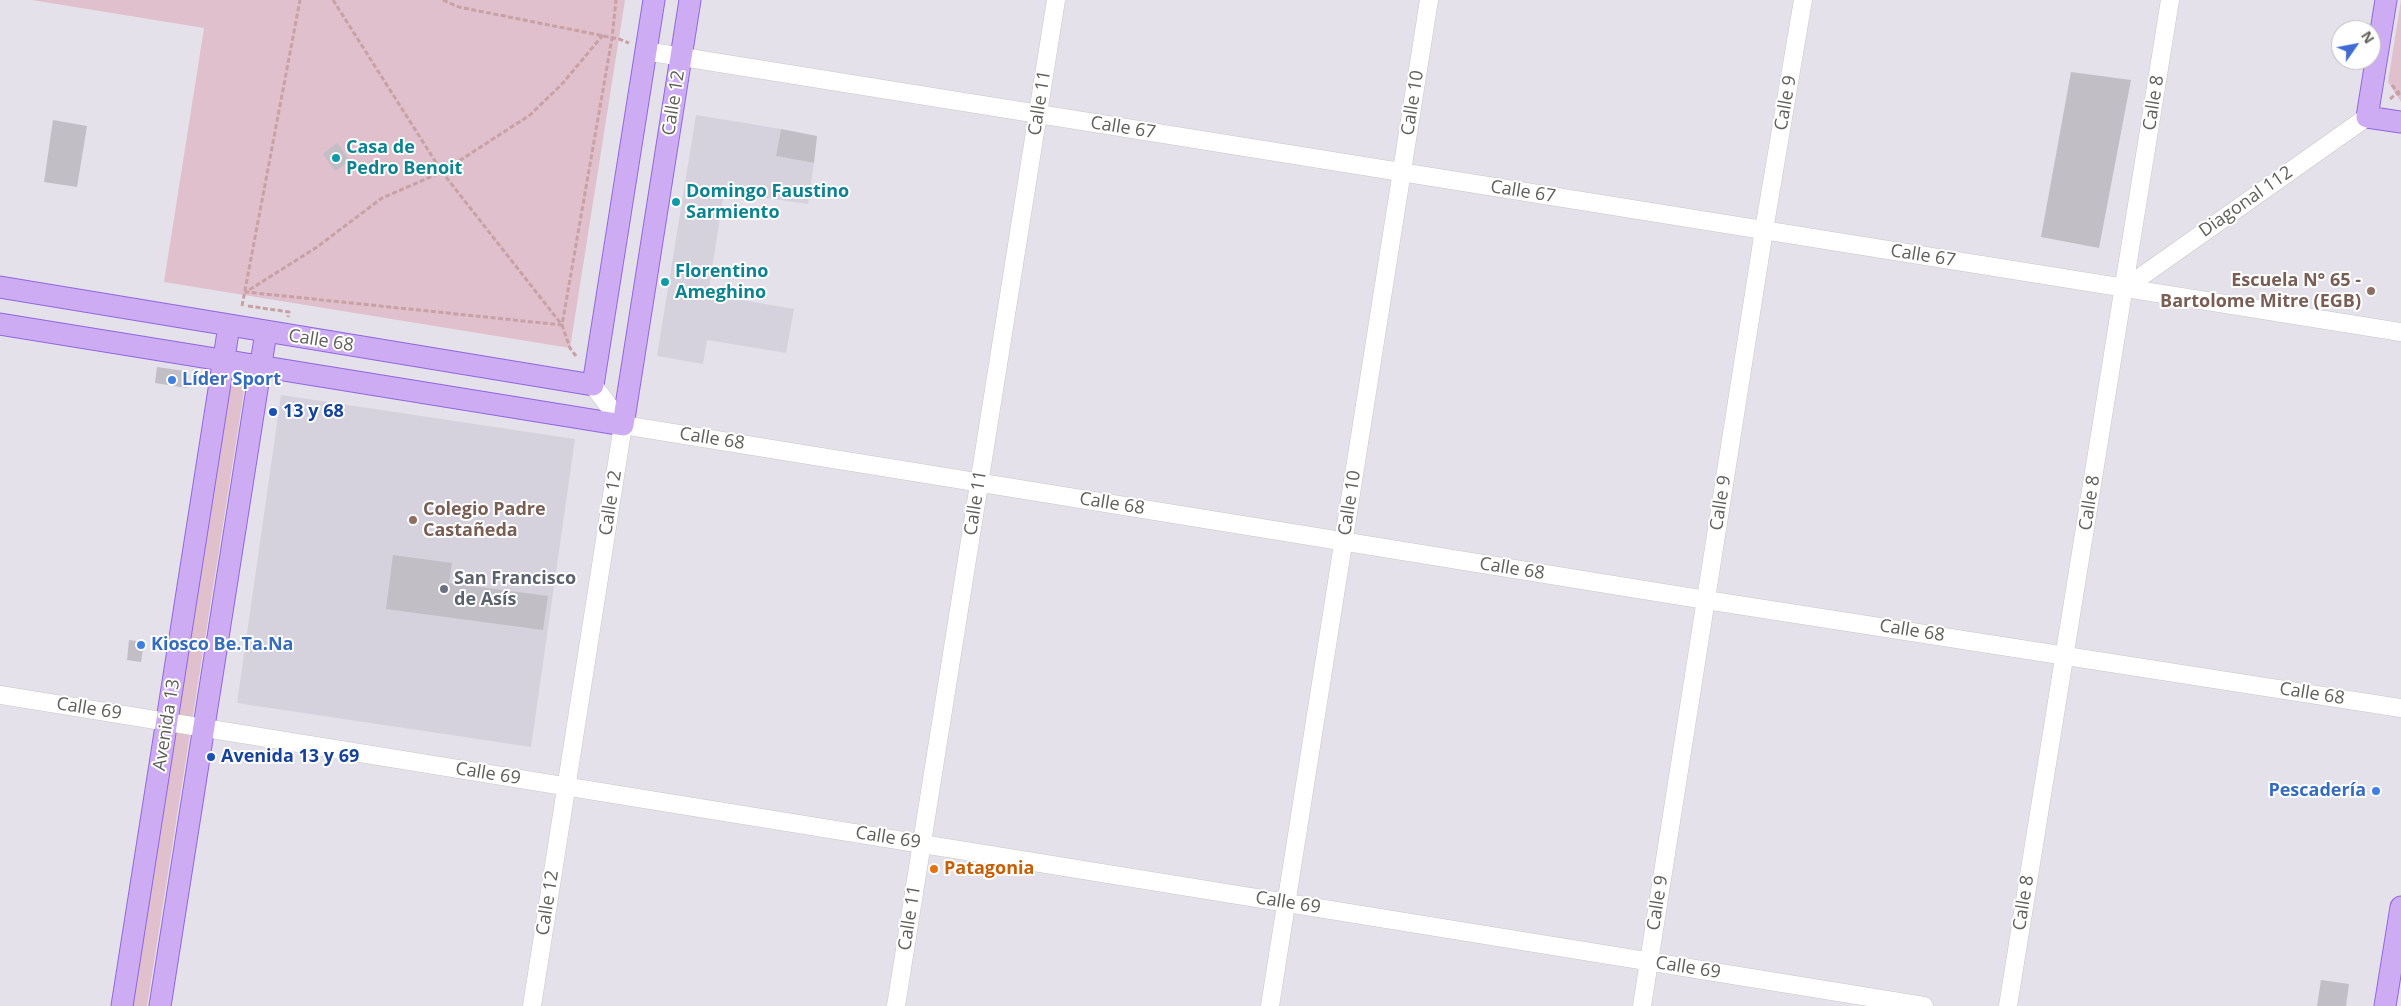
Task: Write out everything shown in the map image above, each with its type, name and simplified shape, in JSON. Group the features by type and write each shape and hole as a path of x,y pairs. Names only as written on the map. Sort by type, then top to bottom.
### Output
{"main road":[{"name":"Calle 12","path":"593,384 640,48 654,0"},
{"name":"Calle 12","path":"623,425 690,0"},
{"path":"2386,0 2367,117 2401,122"},
{"name":"Calle 68","path":"0,287 229,326 593,384"},
{"name":"Calle 68","path":"0,324 623,425"},
{"name":"Avenida 13","path":"122,1006 229,326"},
{"name":"Avenida 13","path":"160,1006 266,332"},
{"path":"2385,1006 2401,907"}],"street":[{"name":"Calle 11","path":"896,1006 1056,0"},
{"name":"Calle 10","path":"1270,1006 1429,0"},
{"name":"Calle 9","path":"1642,1006 1764,230 1803,0"},
{"name":"Calle 8","path":"2008,1006 2170,0"},
{"name":"Calle 67","path":"640,48 681,57 2401,332"},
{"name":"Diagonal 112","path":"2125,288 2367,117"},
{"path":"593,384 623,425"},
{"name":"Calle 68","path":"623,425 1706,600 2065,654 2401,708"},
{"name":"Calle 12","path":"532,1006 623,425"},
{"name":"Calle 69","path":"0,694 1924,1006"}],"path":[{"path":"242,306 300,0"},
{"path":"333,0 442,172 562,325 570,348 576,356"},
{"path":"442,0 459,7 612,38 640,48"},
{"path":"562,325 612,38 616,0"},
{"path":"246,292 317,247 382,198 442,172 530,115 562,84 603,36"},
{"path":"246,292 562,325"}],"shaded area":[{"path":"32,0 625,0 570,348 164,282 204,28"},
{"path":"2401,0 2401,102 2388,82"},
{"path":"696,115 781,129 776,156 814,163 808,204 724,192 708,294 794,309 786,353 707,340 703,364 657,356"},
{"path":"236,381 245,385 147,1006 130,1006 227,391"},
{"name":"Colegio Padre Castañeda","path":"281,395 575,439 531,747 237,703"}],"building":[{"path":"2071,72 2131,80 2099,248 2041,237"},
{"path":"53,120 87,126 77,187 44,182"},
{"path":"781,129 817,136 814,163 776,156"},
{"name":"Casa de Pedro Benoit","path":"337,143 350,161 335,171 323,154"},
{"name":"Líder Sport","path":"157,367 185,371 189,376 187,388 155,383"},
{"name":"San Francisco de Asís","path":"393,555 452,563 449,583 548,596 543,630 386,609"},
{"path":"129,640 144,642 141,662 127,660"},
{"path":"2321,980 2349,984 2346,1006 2317,1006"}],"place":[{"name":"Casa de Pedro Benoit","path":"336,158"},
{"name":"Domingo Faustino Sarmiento","path":"676,202"},
{"name":"Florentino Ameghino","path":"665,282"},
{"name":"Escuela N° 65 - Bartolome Mitre (EGB)","path":"2371,291"},
{"name":"Líder Sport","path":"172,380"},
{"name":"13 y 68","path":"273,412"},
{"name":"Colegio Padre Castañeda","path":"413,520"},
{"name":"San Francisco de Asís","path":"444,589"},
{"name":"Kiosco Be.Ta.Na","path":"141,645"},
{"name":"Avenida 13 y 69","path":"211,757"},
{"name":"Pescadería","path":"2376,791"},
{"name":"Patagonia","path":"934,869"}]}
